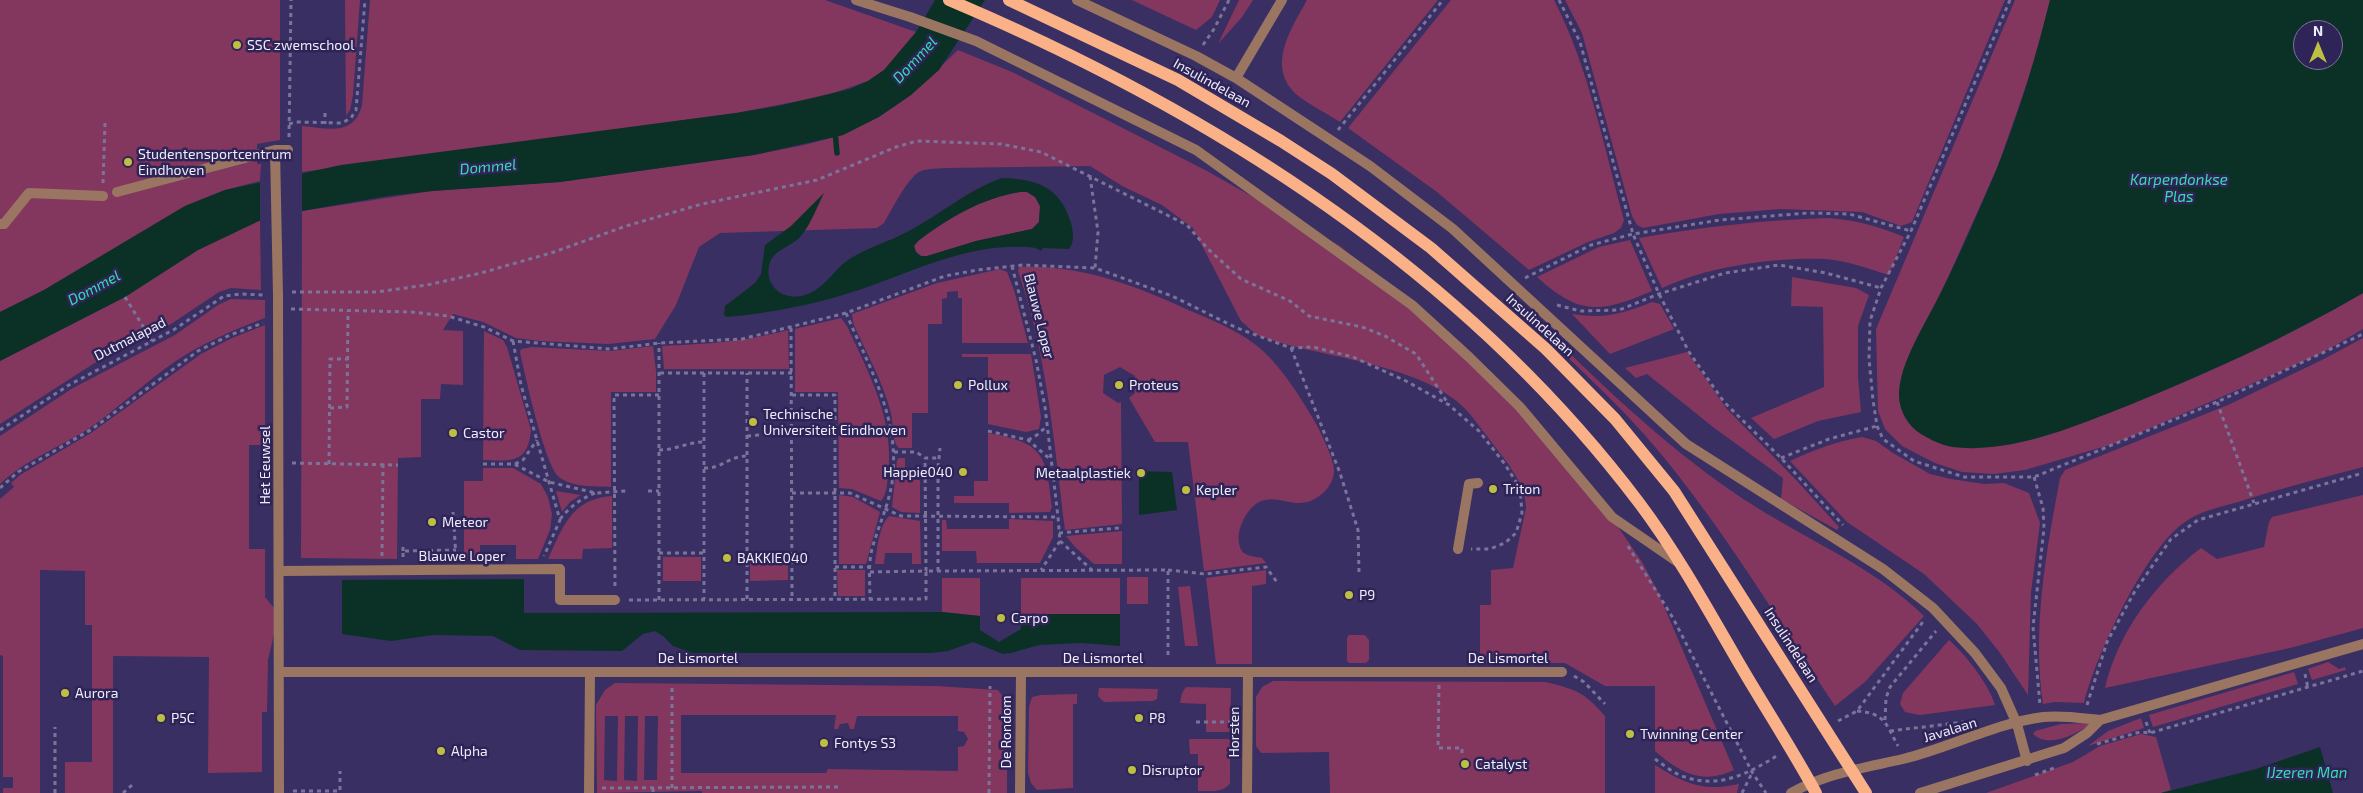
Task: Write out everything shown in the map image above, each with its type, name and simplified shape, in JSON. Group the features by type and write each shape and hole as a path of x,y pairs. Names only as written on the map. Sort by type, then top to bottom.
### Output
{"main road":[{"path":"950,0 1045,42 1131,87 1259,160 1300,186 1417,272 1508,356 1579,430 1640,505 1679,563 1813,788"},
{"name":"Insulindelaan","path":"1009,0 1178,80 1227,107 1332,174 1431,248 1546,349 1615,418 1674,491 1866,793"}],"street":[{"path":"856,0 976,41 1196,150 1412,305 1520,407 1612,517 1679,563"},
{"name":"Insulindelaan","path":"1077,0 1196,56 1236,78 1331,138 1409,194 1453,229 1686,444 1883,569 1933,608 1975,653 2001,688 2016,724 2027,761"},
{"path":"1236,78 1282,0"},
{"path":"117,192 275,150 288,150"},
{"name":"Het Eeuwsel","path":"275,150 278,296 279,792"},
{"path":"0,224 4,224 29,194 103,196"},
{"path":"1458,550 1469,484 1478,483"},
{"name":"Blauwe Loper","path":"279,571 560,569 560,600 615,600"},
{"name":"Javalaan","path":"1791,793 1813,788 1851,769 1904,758 2016,724 2043,718 2073,717 2100,720 2363,644"},
{"name":"De Lismortel","path":"279,672 1562,672"},
{"path":"589,790 590,672"},
{"name":"De Rondom","path":"1020,793 1021,672"},
{"name":"Horsten","path":"1247,793 1248,672"},
{"name":"Javalaan","path":"1920,793 2064,748 2087,733 2100,720"}],"path":[{"path":"292,0 289,124 296,122 342,123 351,118 356,110 365,0"},
{"path":"1196,56 1214,29 1228,0"},
{"path":"1331,138 1443,0"},
{"path":"1559,0 1580,42 1633,234 1659,294 1689,352 1724,402 1781,458 1846,529 1834,539"},
{"path":"2010,0 1911,231 1881,288 1870,321 1869,359 1877,426 1883,439 1914,460 1947,473 1980,479 2034,477 2218,402 2363,334"},
{"path":"324,113 324,124"},
{"path":"103,196 104,123"},
{"path":"290,292 376,292 427,285 481,273 702,204 758,190 817,180 896,146 917,141 1001,144 1041,152 1187,225 1206,248 1240,279 1290,301 1309,316 1362,327 1385,336 1416,354 1450,405"},
{"path":"1090,176 1098,232 1095,268"},
{"path":"1513,283 1591,245 1633,234 1720,220 1808,214 1850,214 1911,231"},
{"path":"1012,266 1044,265 1095,268 1172,296 1237,328 1291,348 1313,347 1353,356 1406,381 1450,405 1479,431 1504,462 1520,488 1522,513 1516,533 1505,543 1490,550 1458,550"},
{"path":"1542,310 1555,304 1580,311 1619,310 1659,294 1725,272 1779,265 1826,272 1881,288"},
{"name":"Blauwe Loper","path":"278,313 411,312 448,316 484,327 513,342 610,349 659,343 742,339 846,313 945,276 1012,266 1036,360 1047,426 1060,541"},
{"name":"Dutmalapad","path":"0,430 89,373 152,341 224,296 240,294 278,296"},
{"path":"125,297 152,341"},
{"path":"330,408 347,407 348,311"},
{"path":"0,488 18,472 92,429 198,351 278,313"},
{"path":"846,313 889,415 894,452 892,484 886,510 872,550 870,599"},
{"path":"790,328 792,373 792,599"},
{"path":"513,342 521,385 560,520"},
{"path":"659,343 659,600"},
{"path":"1291,348 1340,473 1358,530 1359,572"},
{"path":"330,464 330,360 348,360"},
{"path":"660,373 792,373"},
{"path":"704,373 704,600"},
{"path":"747,600 748,373"},
{"path":"660,395 614,395 615,600 926,599 925,458"},
{"path":"792,395 835,395 836,599"},
{"path":"2218,402 2254,503"},
{"path":"1028,440 1047,426"},
{"path":"1781,458 1828,439 1877,426"},
{"path":"747,436 760,436 780,428 792,428"},
{"path":"988,431 1028,440 1051,460"},
{"path":"483,464 514,464 523,460 538,440"},
{"path":"659,450 671,450 692,442 704,442"},
{"path":"938,571 938,458 940,448"},
{"path":"894,452 916,452 925,458 938,458"},
{"path":"704,468 716,468 736,456 747,456"},
{"path":"278,462 398,465"},
{"path":"382,570 383,464"},
{"path":"514,464 549,482 596,493"},
{"path":"2100,720 2086,705 2107,642 2136,591 2171,539 2198,520 2363,473"},
{"path":"2034,477 2043,508 2044,528 2033,627 2043,718"},
{"path":"543,559 560,520 569,508 596,493 626,491"},
{"path":"648,491 659,491"},
{"path":"792,493 850,493 902,516 1058,517"},
{"path":"453,512 456,555"},
{"path":"1059,533 1119,528"},
{"path":"1041,571 1060,541 1092,570"},
{"path":"1625,541 1672,618 1752,772 1766,793"},
{"path":"403,544 404,570"},
{"path":"403,551 456,550"},
{"path":"659,553 704,553"},
{"path":"835,567 870,565"},
{"path":"870,572 1168,570 1205,574 1266,567 1277,582"},
{"path":"1168,570 1168,672"},
{"path":"1933,608 1857,711 1878,714 1890,731 1966,722"},
{"path":"1884,720 1886,698 1890,687 1945,620"},
{"path":"2089,748 2140,732 2150,733 2363,671"},
{"path":"672,672 672,788"},
{"path":"989,793 990,672"},
{"path":"1439,672 1438,748 1462,748 1462,753"},
{"name":"De Lismortel","path":"1562,672 1584,682 1605,704"},
{"path":"1196,722 1248,721"},
{"path":"55,727 55,793"},
{"path":"1655,759 1683,777 1704,782 1717,781 1752,772"},
{"path":"2028,775 2033,776 2063,765"},
{"path":"279,792 340,791 340,771"},
{"path":"1742,793 1752,772"},
{"path":"123,793 132,785"},
{"path":"589,790 839,787"},
{"path":"653,788 653,793"}],"shaded area":[{"name":"Studentensportcentrum Eindhoven","path":"0,0 280,0 280,140 257,144 257,164 261,164 260,181 225,190 185,206 44,290 0,312"},
{"path":"345,0 360,0 353,95 350,110 346,116"},
{"path":"370,0 825,0 916,32 884,70 868,81 825,96 736,113 302,172 302,126 330,129 346,126 353,122 362,105"},
{"path":"1132,0 1220,0 1212,17 1196,30"},
{"path":"1239,0 1253,0 1242,17 1218,44"},
{"path":"1307,0 1438,0 1340,122 1296,94 1285,79 1282,68 1285,44"},
{"path":"1451,0 1554,0 1577,53 1595,108 1624,220 1621,228 1614,233 1588,242 1529,270 1437,192 1348,128"},
{"path":"1565,0 2005,0 1912,222 1901,226 1862,212 1781,209 1719,214 1643,228 1637,225 1632,216 1582,33"},
{"path":"2015,0 2050,0 2036,57 1998,166 1941,293 1919,336 1901,382 1983,447 2042,435 2138,401 2253,351 2363,293 2363,329 2322,353 2116,443 2025,470 1994,474 1962,472 1935,463 1902,446 1885,429 1878,411 1876,329"},
{"path":"958,50 1012,72 1207,171 1340,246 1397,293 1478,365 1610,515 1642,562 1657,590 1734,770 1712,776 1692,774 1673,765 1655,751 1655,686 1605,686 1565,663 1480,663 1480,605 1491,605 1491,570 1513,568 1526,508 1520,483 1509,465 1470,414 1451,397 1427,383 1400,372 1257,335 1241,321 1193,228 1162,205 1124,187 1090,166 927,169 916,174 911,179 884,223 877,228 720,233 699,247 676,305 655,339 608,344 540,341 516,338 483,322 453,314 443,330 463,331 463,385 441,384 440,399 421,399 421,457 398,458 397,559 301,558 302,211 432,191 560,182 754,155 804,145 843,135 878,117 911,95"},
{"path":"1027,192 1035,197 1040,206 1039,222 1032,229 976,241 927,256 921,256 916,252 914,246 918,241 953,217 992,199"},
{"path":"1828,218 1867,224 1904,237 1889,275 1826,259 1764,261 1700,274 1662,288 1639,238 1779,220"},
{"path":"260,220 261,290 231,288 219,292 168,326 93,364 0,424 0,361 125,297 198,250"},
{"path":"1630,240 1652,291 1619,304 1592,307 1566,299 1537,277 1599,247"},
{"path":"1019,267 1065,269 1087,273 1151,294 1238,333 1262,350 1284,374 1323,437 1334,469 1328,488 1312,500 1295,503 1269,499 1259,502 1249,510 1240,530 1239,545 1244,553 1262,558 1266,563 1204,571 1188,442 1155,442 1129,398 1135,393 1135,376 1120,367 1104,375 1103,393 1118,403 1121,402 1122,524 1065,530 1043,366 1028,302 1018,271"},
{"path":"1000,269 1007,272 1014,290 1028,343 962,343 962,298 958,298 958,291 947,292 947,298 942,299 942,324 928,324 928,413 912,413 912,448 899,448 894,437 888,402 853,323 852,314 937,283"},
{"path":"1792,277 1856,288 1869,295 1858,326 1858,377 1861,412 1818,421 1774,439 1751,418 1824,387 1823,307 1791,306"},
{"path":"231,299 265,300 265,318 219,337 187,354 154,377 91,427 32,460 0,484 0,436 73,388 175,335 218,305"},
{"path":"1652,302 1660,304 1674,329 1610,354 1572,314 1604,316 1631,310"},
{"path":"841,318 847,326 864,362 884,416 888,435 889,455 886,488 881,501 852,489 839,488 838,392 795,392 795,329"},
{"path":"265,325 265,445 249,445 249,549 265,549 265,597 274,608 274,634 268,660 267,712 262,712 262,772 208,773 209,657 113,656 113,793 65,793 65,762 92,762 92,625 85,625 85,571 40,570 40,793 3,793 3,788 13,788 13,777 3,777 3,656 0,655 0,499 14,487 11,483 20,475 91,433 201,354 232,338"},
{"path":"788,330 789,369 664,369 662,346 725,342"},
{"path":"484,331 503,340 507,347 531,430 529,441 522,455 510,460 483,460"},
{"path":"2363,338 2363,467 2212,509 2188,520 2172,533 2140,576 2099,658 2084,703 2055,702 2043,704 2039,647 2042,591 2060,478 2065,470 2228,405"},
{"path":"1561,345 1654,431 1729,490 1864,570 1905,599 1924,616 1865,682 1835,706 1749,574 1681,478 1633,422 1558,348"},
{"path":"653,346 656,392 611,392 611,487 577,485 559,477 548,456 536,419 520,352 521,349 532,347 610,351"},
{"path":"1687,352 1726,408 1839,527 1837,530 1781,499 1783,478 1713,427 1647,374 1636,378 1625,368"},
{"path":"962,354 1031,354 1041,417 1039,429 1026,432 988,424 988,357 962,357"},
{"path":"988,433 1021,441 1039,454 1044,463 1050,489 1052,507 1050,512 1009,513 1009,503 954,503 954,496 974,496 974,481 988,481"},
{"path":"1862,437 1876,441 1930,474 1984,484 2004,483 2029,493 2040,523 2031,592 2028,695 2000,653 1977,624 1924,574 1847,522 1790,461 1825,446"},
{"path":"905,458 905,480 920,480 920,513 901,512 892,507 897,460"},
{"path":"483,468 513,468 541,484 548,497 552,514 550,530 538,559 516,559 516,545 480,545 480,559 464,559 464,481 483,481"},
{"path":"556,491 581,495 570,502 562,512"},
{"path":"839,495 853,497 880,512 866,564 839,564"},
{"path":"2363,495 2363,628 2290,648 2105,688 2119,647 2141,610 2169,576 2201,548 2217,559 2264,547 2269,522 2272,517"},
{"path":"612,496 612,548 583,549 582,559 548,559 564,526 578,509 598,498"},
{"path":"889,516 920,521 921,564 912,564 912,553 885,553 884,564 875,564 881,532"},
{"path":"1009,519 1053,521 1053,537 1040,563 977,563 976,551 942,551 942,520 946,520 947,529 1009,529"},
{"path":"1122,531 1122,564 1094,564 1066,536"},
{"path":"750,556 788,556 788,580 750,581"},
{"path":"663,557 701,557 701,581 663,581"},
{"path":"837,570 865,570 865,596 838,596"},
{"path":"1266,570 1266,584 1252,586 1252,664 1216,664 1206,578"},
{"path":"1127,577 1148,577 1148,604 1127,604"},
{"path":"942,578 980,578 980,616 942,612"},
{"path":"1021,578 1120,578 1120,614 1021,614"},
{"path":"1190,586 1198,646 1185,646 1178,587"},
{"path":"1349,635 1365,635 1369,640 1369,660 1366,663 1349,663 1347,661 1347,638"},
{"path":"1949,640 1976,670 1988,688 1995,705 1920,715 1905,712 1900,704 1903,693"},
{"path":"2328,662 2339,669 2345,667 2346,670 2312,680 2308,669"},
{"path":"2294,672 2298,684 2153,727 2149,715"},
{"path":"1273,681 1545,682 1565,687 1585,697 1605,716 1605,793 1330,793 1329,752 1261,753 1256,746 1256,697 1262,687"},
{"path":"615,683 936,686 998,690 1006,701 1007,709 1007,793 702,793 702,791 597,793 596,705 605,690","holes":["681,715 836,715 834,729 838,729 840,724 848,723 850,729 854,729 857,716 958,716 958,731 964,732 968,739 964,746 958,747 958,771 828,769 826,773 681,773","605,716 618,716 617,781 604,780","625,716 638,716 637,781 624,780","645,716 658,716 657,780 644,780"]},
{"path":"1186,687 1231,688 1230,732 1206,732 1206,704 1180,703 1182,693"},
{"path":"1099,688 1158,689 1157,699 1153,701 1104,702 1098,696"},
{"path":"1077,694 1077,704 1073,704 1073,788 1037,790 1031,783 1028,773 1029,707 1032,697"},
{"path":"2141,718 2144,728 2088,746 2108,731"},
{"path":"2061,724 2091,724 2070,736 2054,740 2039,738 2033,734 2035,731"},
{"path":"2141,734 2156,737 2171,790 2161,793 1986,793 2073,762 2100,746"},
{"path":"1189,739 1230,739 1230,783 1227,786 1216,791 1198,791 1198,754 1190,754"},
{"path":"1655,765 1695,785 1715,787 1739,784 1737,793 1655,793"}],"water":[{"name":"Dommel","path":"935,0 985,0 939,70 911,95 879,117 843,135 754,155 560,182 388,196 302,211 259,221 198,250 125,297 0,361 0,312 44,290 185,206 225,190 341,165 736,113 778,106 850,89 868,81 884,70 916,32"},
{"name":"Karpendonkse Plas","path":"2050,0 2363,0 2363,293 2247,354 2127,406 2041,437 1997,447 1952,447 1936,442 1916,431 1908,422 1899,401 1903,370 1914,343 1970,231 1997,168 2033,64"},
{"path":"1002,178 1026,180 1046,187 1054,193 1061,201 1071,223 1073,239 1069,249 1043,248 1041,251 1035,248 1023,247 973,252 924,266 829,299 766,312 727,317 724,315 725,306 755,283 761,274 765,245 791,226 824,193 805,231 797,240 778,252 771,260 768,273 770,280 782,294 794,297 809,294 821,286 848,260 907,232 989,183","holes":["1027,192 1035,197 1040,206 1039,222 1032,229 976,241 927,256 921,256 916,252 914,246 918,241 953,217 992,199"]},
{"path":"1139,471 1172,472 1177,510 1139,515"},
{"path":"524,579 524,613 942,612 980,616 980,630 999,642 1021,629 1021,614 1120,614 1120,646 1081,643 1039,645 1003,654 973,642 948,651 931,653 692,653 673,646 655,631 643,634 622,651 520,650 493,636 433,635 391,641 342,634 342,580"},
{"name":"IJzeren Man","path":"2320,747 2333,793 2161,793 2256,769"}],"pier":[{"path":"302,170 302,213 260,223 260,179"}],"waterway":[{"path":"835,131 837,153"}],"place":[{"name":"SSC zwemschool","path":"237,45"},
{"name":"Studentensportcentrum Eindhoven","path":"128,162"},
{"name":"Pollux","path":"958,385"},
{"name":"Proteus","path":"1119,385"},
{"name":"Technische Universiteit Eindhoven","path":"753,422"},
{"name":"Castor","path":"453,433"},
{"name":"Happie040","path":"963,472"},
{"name":"Metaalplastiek","path":"1141,473"},
{"name":"Triton","path":"1493,489"},
{"name":"Kepler","path":"1186,490"},
{"name":"Meteor","path":"432,522"},
{"name":"BAKKIE040","path":"727,558"},
{"name":"P9","path":"1349,595"},
{"name":"Carpo","path":"1001,618"},
{"name":"Aurora","path":"65,693"},
{"name":"P5C","path":"161,718"},
{"name":"P8","path":"1139,718"},
{"name":"Twinning Center","path":"1630,734"},
{"name":"Fontys S3","path":"824,743"},
{"name":"Alpha","path":"441,751"},
{"name":"Catalyst","path":"1465,764"},
{"name":"Disruptor","path":"1132,770"}]}
